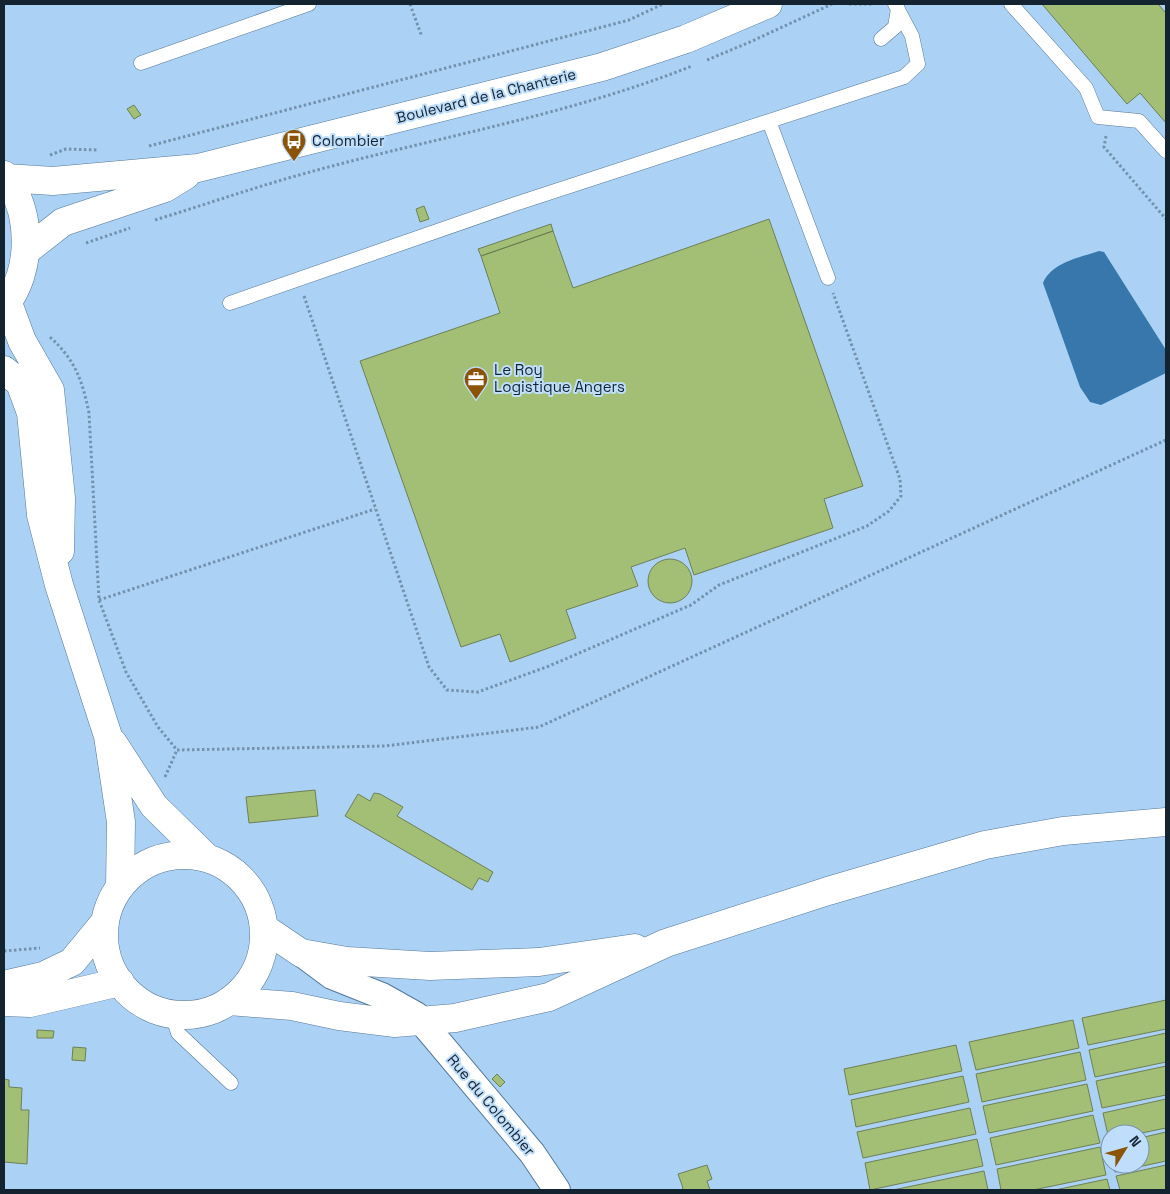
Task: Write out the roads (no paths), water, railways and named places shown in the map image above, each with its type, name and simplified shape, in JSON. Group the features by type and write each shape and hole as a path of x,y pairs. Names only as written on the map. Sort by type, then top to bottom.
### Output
{"street":[{"name":"Boulevard de la Chanterie","path":"5,177 52,181 198,168 602,68 686,39 754,7"},
{"name":"Boulevard de la Chanterie","path":"26,251 63,222 165,188 198,168"},
{"path":"5,177 20,206 26,236 26,251 20,278 6,305 22,341 50,390 61,498 59,585"},
{"path":"4,370 20,384 31,412 41,515 59,585 108,736 121,822 120,887"},
{"path":"108,736 154,806 207,858"},
{"path":"229,1001 292,1006 365,1020 422,1022 455,1018 548,997 666,943 828,891 985,845 1063,831 1166,822"},
{"path":"182,854 207,858 228,868 246,884 258,905 264,928 263,950 256,969 244,987 229,1001 202,1012 172,1014 152,1008 134,997 120,982 110,963 105,943 105,922 110,903 120,887 137,870 158,858 182,854"},
{"path":"4,985 42,976 72,962 105,922"},
{"path":"264,928 301,954 348,961 430,966 539,962 666,943"},
{"name":"Rue du Colombier","path":"301,954 332,976 382,996 416,1015 532,1153 557,1190"},
{"path":"4,1002 30,1003 120,982"}],"lane":[{"path":"141,63 309,4"},
{"path":"1011,4 1086,88 1104,118 1139,120 1166,152"},
{"path":"881,39 896,27 896,6"},
{"path":"230,303 311,274 904,77 918,64 912,36 896,6"},
{"path":"769,121 828,278"},
{"path":"172,1014 178,1033 231,1083"}],"water":[{"path":"1099,251 1104,252 1166,350 1166,373 1101,405 1090,402 1080,387 1043,283 1047,276 1059,265"}],"place":[{"name":"Colombier","path":"294,162"},
{"name":"Le Roy Logistique Angers","path":"476,400"}]}
